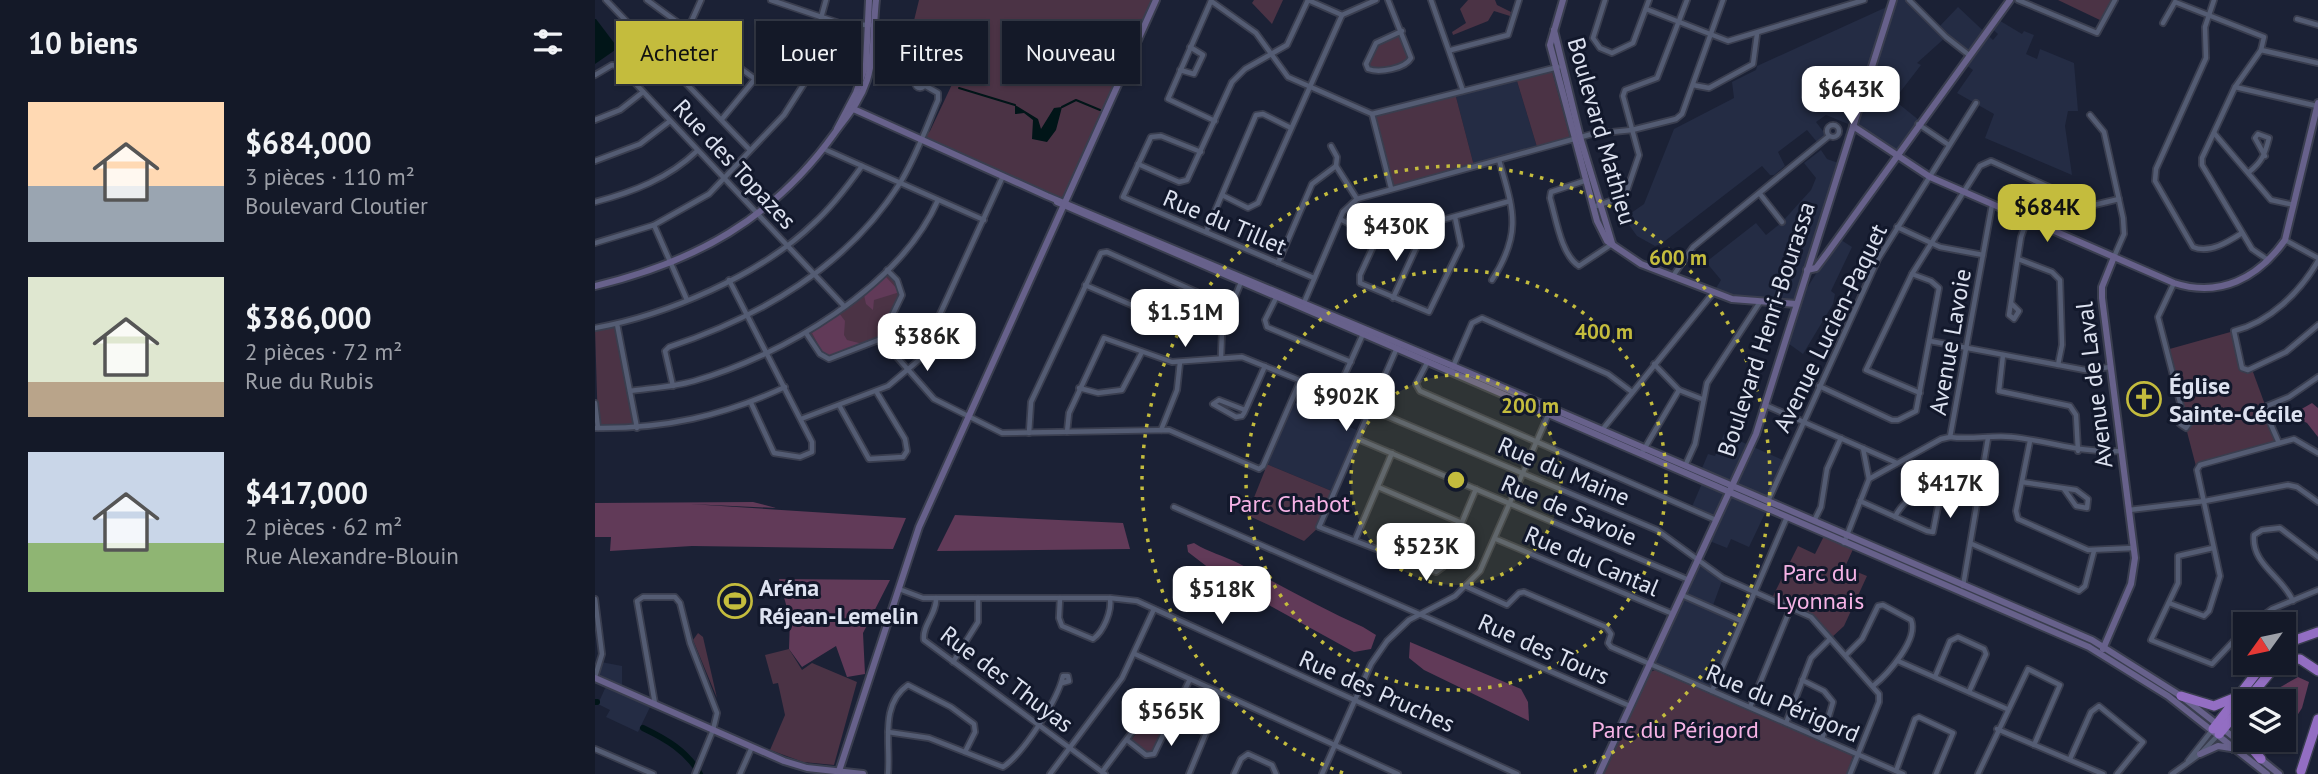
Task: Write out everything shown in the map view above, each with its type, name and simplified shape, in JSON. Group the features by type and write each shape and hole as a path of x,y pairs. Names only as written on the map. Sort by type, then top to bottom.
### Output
{"highway":[{"path":"2296,640 2318,632"},
{"path":"2296,660 2300,659 2318,671"},
{"path":"2218,729 2254,676"},
{"path":"2181,696 2214,706 2229,702 2246,687"},
{"path":"2218,729 2233,715"},
{"path":"2300,773 2318,719"},
{"path":"2300,773 2318,737"},
{"path":"2255,752 2261,759"}],"street":[{"path":"606,0 750,150"},
{"path":"647,0 677,21"},
{"path":"692,21 701,0"},
{"path":"771,0 842,24 870,25"},
{"path":"821,18 826,0"},
{"path":"595,286 671,264 719,240 758,214 795,182 824,149 852,108 871,65 869,0"},
{"path":"870,25 876,0"},
{"path":"839,773 919,527 1156,0"},
{"path":"1201,152 1155,136 1149,139 1138,164 1185,182 1201,152 1238,75 1291,40 1308,0 1342,15"},
{"path":"1222,195 1248,208 1256,206 1342,15 1376,0"},
{"path":"1388,0 1402,31 1411,56 1409,63 1378,72 1368,69 1366,64 1376,43 1402,31"},
{"path":"1431,0 1451,50 1463,91"},
{"path":"1451,50 1508,35 1519,0"},
{"name":"Boulevard Mathieu","path":"1563,0 1550,45 1559,67 1602,232 1631,259 1713,293 1733,299 1796,304"},
{"path":"1605,0 1593,35 1596,44 1608,53 1631,46 1649,0"},
{"path":"1596,206 1625,196 1639,155 1623,96 1625,90 1657,78 1687,0"},
{"path":"1302,306 1346,207 1357,199 1577,138 1632,130 1676,119 1682,114 1723,0"},
{"path":"1646,9 1728,41 1864,0"},
{"name":"Boulevard Henri-Bourassa","path":"1599,774 1731,489 1765,405 1893,0"},
{"path":"1909,0 1969,55"},
{"path":"1807,270 1816,268 2010,0"},
{"path":"2018,0 2097,33 2115,0"},
{"path":"2214,0 2204,27 2206,58 2156,169 2155,181 2193,247 2199,250 2224,245 2242,233"},
{"path":"1215,121 1168,101 1211,1 1256,33 1284,74 1372,114 1559,67"},
{"path":"2163,23 2175,2 2262,34 2265,42 2235,88 2202,165 2252,249 2269,260"},
{"path":"2297,19 2318,25"},
{"path":"1693,85 1709,88 1753,64 1757,34"},
{"path":"595,243 654,225 697,204 725,179 784,115 814,68 814,63 808,55 775,45 755,79 722,119"},
{"path":"1180,70 1194,74 1200,65 1203,55 1191,47"},
{"path":"2261,50 2318,63"},
{"name":"Rue des Topazes","path":"595,75 616,64 844,306"},
{"path":"742,69 755,79"},
{"path":"673,386 666,349 748,316 814,275 851,244 900,183 921,140 939,96 935,90 925,85"},
{"path":"1853,126 1930,177 1992,205 2174,283 2195,288 2223,286 2252,275 2285,240 2315,131 2318,104 2235,88"},
{"path":"595,120 621,110 643,92"},
{"name":"Avenue Lucien-Paquet","path":"1767,502 1878,259 1976,103"},
{"path":"852,108 1065,204 1642,452 1814,522 1845,539"},
{"path":"1206,232 1256,115 1263,114 1291,128"},
{"path":"1372,114 1391,188"},
{"name":"Avenue de Laval","path":"2091,115 2104,132 2124,234 2102,287 2134,548 2134,574 2103,651"},
{"path":"595,161 640,144 670,121"},
{"path":"1918,124 1949,145"},
{"path":"2214,133 2271,200 2294,205"},
{"path":"2249,172 2265,156 2269,138 2258,134 2255,138 2265,156"},
{"path":"1673,277 1693,247 1829,136"},
{"path":"1331,146 1337,157 1336,166 1357,199"},
{"path":"824,149 984,220"},
{"path":"595,202 655,181 679,167 697,150"},
{"path":"1492,280 1514,229 1499,160"},
{"path":"1920,393 1866,370 1912,274 1986,161 2082,202 2094,205 2119,199"},
{"name":"Rue du Tillet","path":"1138,164 1123,197 1314,278"},
{"path":"595,328 617,324 687,300 729,280 787,245 830,207 862,166"},
{"path":"1278,263 1312,184 1336,166"},
{"path":"801,419 876,391 907,370 926,349 1003,176"},
{"path":"1589,179 1551,192 1550,198 1563,240 1573,262 1580,266 1612,243"},
{"path":"1760,194 1782,222"},
{"path":"630,391 673,386 719,373 806,333 887,270 909,244 938,200"},
{"path":"1340,219 1377,238 1510,201"},
{"name":"Avenue Lavoie","path":"1869,479 1941,439 1950,437 1992,205"},
{"path":"1377,238 1359,281 1426,313 1432,310 1461,246 1455,217"},
{"path":"2012,304 2021,237 2027,220"},
{"path":"654,225 687,300"},
{"path":"1897,227 1930,244 1983,255"},
{"path":"1393,298 1417,246 1415,228"},
{"path":"2285,240 2318,259 2306,282 2291,296 2255,323 2234,331 2242,368 2248,370 2286,352 2318,325"},
{"path":"1814,247 1828,252"},
{"path":"1029,433 1031,402 1098,255 1104,252 1230,307"},
{"path":"2018,259 2052,272 2060,280 2062,345 2058,365"},
{"path":"806,333 820,354 829,359 881,339 902,295 897,280 887,270"},
{"path":"1819,386 1895,420 1916,411 1939,288 1931,281 1912,274"},
{"path":"729,280 813,442 812,452 806,457 778,455 772,449 751,403"},
{"path":"1242,280 1276,298 1302,306"},
{"path":"1221,357 1220,337 1242,280"},
{"path":"2174,283 2158,317 2183,418"},
{"path":"1085,285 1176,324 1185,318 1196,292"},
{"path":"1601,430 1713,293"},
{"path":"1276,298 1265,320 1267,327 1351,362"},
{"path":"1685,466 1695,444 1707,383 1760,301"},
{"path":"1452,369 1472,323 1482,318 1608,374 1632,392"},
{"path":"617,324 637,428"},
{"path":"1067,432 1069,413 1104,338 1180,362 1242,357 1331,392 1341,383 1364,332"},
{"path":"1364,332 1396,350 1427,363 1452,369"},
{"path":"881,339 934,399 1002,433 1161,430 1178,433 1255,468 1261,468 1300,381"},
{"path":"1930,341 2084,370 2111,367"},
{"path":"1396,350 1319,527 1433,572 1441,570 1476,489"},
{"path":"1079,388 1098,393 1122,390 1142,352"},
{"path":"2003,355 1999,391 2070,406 2076,415 2078,450"},
{"path":"1161,430 1177,390 1180,362"},
{"path":"1427,363 1416,384 1420,391 1717,520"},
{"path":"1654,364 1679,390 1702,399"},
{"path":"1245,410 1219,400 1213,404 1236,417 1242,416 1245,410 1265,366"},
{"path":"2279,443 2265,411 2267,406 2289,397 2318,377"},
{"path":"595,402 596,428 637,428 707,418 751,403 785,387"},
{"path":"1642,452 1679,390"},
{"path":"839,405 869,459 903,457 907,451 905,439 876,391"},
{"path":"1765,405 1898,463"},
{"name":"Rue du Maine","path":"1370,409 1642,522 1723,578 1811,617 1873,686"},
{"path":"1322,774 1371,664 1387,641 1421,613 1467,587 1480,571 1549,412"},
{"path":"1549,412 1601,430 1642,452 1685,466 1788,516 2103,651 2181,696 2233,746"},
{"path":"1950,437 2011,437 2078,450 2121,450"},
{"path":"1814,522 1821,507 1827,469 1841,438"},
{"path":"1963,589 1988,438"},
{"name":"Rue de Savoie","path":"1358,439 1689,580"},
{"path":"2169,603 2201,617 2209,611 2221,581 2197,470 2200,465 2298,439 2318,453"},
{"path":"2030,441 2016,511 2018,519 2094,551 2134,548"},
{"path":"1845,539 1869,479 1863,448"},
{"path":"1355,540 1392,453"},
{"path":"2022,482 2064,489 2086,495 2089,504 2087,508 2076,506 2064,489"},
{"path":"2129,510 2205,501 2288,485 2297,487 2318,502"},
{"path":"1860,501 1895,517 1933,532 1942,486 1935,486 1907,500 1895,517"},
{"path":"1378,487 1462,523"},
{"name":"Rue des Tours","path":"1174,507 1630,706"},
{"path":"1712,691 1788,516"},
{"path":"2293,601 2284,583 2259,560 2255,535 2262,530 2280,528 2318,557"},
{"name":"Rue du Cantal","path":"1496,539 1674,615"},
{"path":"1389,554 1395,540 1409,542 1411,547 1406,561"},
{"path":"1972,544 2078,591 2085,586 2094,551"},
{"path":"2213,548 2178,556 2178,583 2151,640 2212,664 2233,642"},
{"name":"Rue du Périgord","path":"1467,587 1507,605 1519,593 1524,592 1606,627 1611,634 1608,643 1611,647 1903,774"},
{"name":"Rue des Pruches","path":"898,588 923,597 936,598 1127,599 1517,774"},
{"path":"2268,612 2318,590"},
{"path":"1682,595 1741,621"},
{"path":"655,704 637,601 643,597 675,597 717,713 695,773"},
{"name":"Rue des Thuyas","path":"936,598 936,610 923,633 924,640 1104,773"},
{"path":"953,662 978,622 978,598"},
{"path":"1060,598 1059,618 1062,626 1093,639 1099,634 1109,611 1110,598"},
{"path":"595,599 602,654 595,678 796,765 839,773 863,774"},
{"path":"1846,655 1862,639 1876,608 1882,605 1909,617 1913,624 1898,661 1873,686 1879,702 1860,755 1850,774"},
{"path":"1750,707 1791,607"},
{"path":"1050,774 1122,678 1154,609"},
{"path":"1935,677 1952,639 1956,637 1984,649 1986,654 1969,692"},
{"path":"1786,723 1814,653 1830,639"},
{"path":"2103,651 2279,774"},
{"path":"1135,654 1398,774"},
{"path":"1898,661 2007,709"},
{"path":"1978,774 2026,669 2059,682 2059,690 2034,745"},
{"path":"1127,740 1151,756 1189,679"},
{"path":"1802,680 1824,691 1833,702 1822,739"},
{"path":"888,732 919,735 1003,766 1038,724 1062,683"},
{"path":"888,774 888,732 894,702 904,686 913,685 974,724 975,732 965,752"},
{"path":"2070,760 2091,712 2099,706 2143,741 2117,774"},
{"path":"1104,773 1151,709 1206,733 1189,774"},
{"path":"1896,771 1915,719 1919,717 1953,733 1937,774"},
{"path":"1997,729 2103,774"},
{"path":"2200,754 2218,729"},
{"path":"2188,762 2218,729"},
{"path":"2172,774 2200,754 2218,746 2233,748"},
{"path":"740,774 752,747"},
{"path":"595,749 653,774"},
{"path":"2240,752 2267,774"},
{"path":"1234,774 1241,759 1248,754 1272,765 1276,774"},
{"path":"635,774 638,767"}],"shaded area":[{"path":"1893,0 1911,0 1938,28 1958,7 1993,40 1998,34 1990,27 1997,19 2022,34 2024,31 2034,35 2026,54 2037,59 2040,49 2074,63 2078,111 2068,111 2065,126 2072,175 1985,138 1994,114 1957,93 1973,70 1963,63 1969,55 1946,37 1917,63 1921,65 1894,100 1920,121 1896,155 1853,126 1826,115 1816,122 1826,135 1817,142 1807,130 1778,152 1785,166 1774,175 1770,175 1762,166 1661,244 1655,246 1637,236 1624,218 1644,204 1674,129 1734,98 1732,82 1756,70 1757,66 1891,5"},
{"path":"595,19 616,45 616,49 595,64"},
{"path":"1517,81 1537,147 1474,166 1455,93"},
{"path":"1015,105 1038,119 1041,129 1054,108 1062,107 1056,130 1047,142 1032,139 1033,120 1024,113 1015,114"},
{"path":"1821,150 1827,159 1841,164 1799,301 1838,238 1852,247 1831,291 1835,294 1833,304 1803,354 1785,341 1796,304 1732,299 1713,293 1721,280 1706,262 1756,223 1766,235 1782,222 1811,190 1816,178 1804,163"},
{"path":"885,276 900,292 874,300 873,310 866,304 864,295"},
{"path":"839,313 845,321 844,335 847,340 859,343 859,347 825,357 812,333"},
{"path":"1291,401 1361,432 1334,492 1264,463"},
{"path":"2312,403 2318,408 2318,437 2307,423 2291,415"},
{"path":"1724,434 1785,461 1767,502 1700,473 1708,454 1715,456"},
{"path":"1703,481 1768,507 1749,547 1731,539 1727,548 1707,540 1716,520 1691,509"},
{"path":"753,502 776,508 690,504 906,518 893,549 692,546 610,551 611,537 595,537 595,503"},
{"path":"955,515 1123,523 1130,549 937,551"},
{"path":"1194,543 1363,627 1376,635 1371,649 1354,652 1227,582 1188,552 1187,545"},
{"path":"1699,560 1723,578 1712,608 1741,621 1712,691 1649,664"},
{"path":"779,579 890,580 863,633 865,674 847,677 836,646 802,667 789,649 790,619"},
{"path":"1410,642 1521,689 1528,702 1529,721 1424,670 1409,658"},
{"path":"601,662 622,666 622,690 652,703 638,732 606,717 610,710 598,704 607,684 595,677"},
{"path":"2298,677 2309,682 2302,708 2296,717 2296,689 2277,689"}],"green space":[{"path":"919,0 1156,0 1140,36 1140,21 1002,21 1002,84 1119,84 1066,202 920,140 930,131 952,84 988,84 988,21 914,21"},
{"path":"1254,0 1283,0 1272,24 1252,3"},
{"path":"1468,0 1495,0 1497,5 1511,12 1510,16 1494,11 1488,21 1453,35 1452,32 1466,23 1460,9"},
{"path":"2058,0 2115,0 2102,21"},
{"path":"1402,31 1411,56 1409,63 1378,72 1368,69 1366,64 1376,43"},
{"path":"1552,71 1570,137 1537,147 1517,81"},
{"path":"1455,93 1474,166 1391,188 1372,114"},
{"path":"887,270 897,280 902,295 881,339 825,359 806,333"},
{"path":"617,324 637,428 598,428 595,328"},
{"path":"2234,331 2242,368 2253,372 2279,443 2201,464 2197,470 2186,428 2190,424 2184,418 2166,350"},
{"name":"Parc Chabot","path":"1264,463 1334,492 1319,527 1304,541 1247,515 1265,470"},
{"name":"Parc du Lyonnais","path":"1825,534 1854,547 1845,567 1867,576 1844,626 1830,639 1811,617 1771,600 1798,546 1815,554"},
{"path":"698,633 703,637 717,698 693,640"},
{"path":"789,649 802,670 812,663 857,682 834,765 803,762 770,750 785,715 778,683 773,684 765,655"},
{"name":"Parc du Périgord","path":"1655,670 1853,755 1848,774 1604,774 1650,672"},
{"path":"1154,711 1167,719 1152,753 1148,754 1131,740"}],"waterway":[{"path":"959,88 1015,105"},
{"path":"1062,107 1076,100 1100,110"},
{"path":"643,728 675,747 689,759 700,774"}],"place":[{"name":"Église Sainte-Cécile","path":"2144,399"},
{"name":"Aréna Réjean‑Lemelin","path":"735,601"}]}
